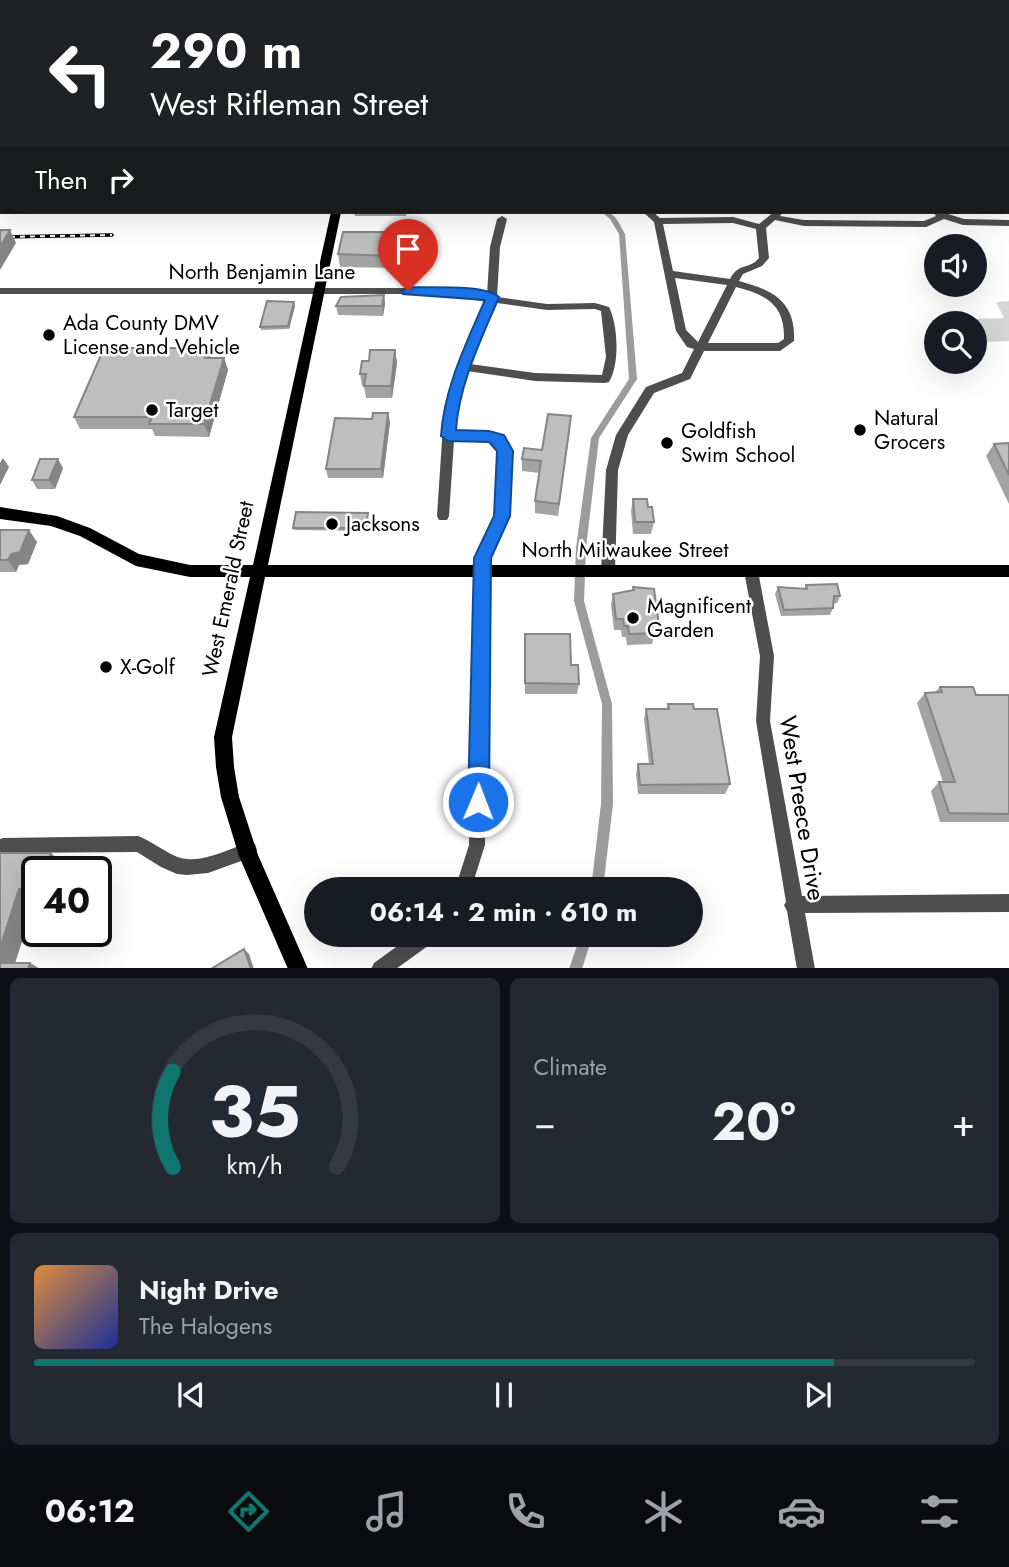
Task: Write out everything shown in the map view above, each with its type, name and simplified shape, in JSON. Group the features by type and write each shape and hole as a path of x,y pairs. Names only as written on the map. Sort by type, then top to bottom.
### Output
{"main road":[{"name":"West Emerald Street","path":"298,968 248,850 228,792 223,737 256,572 336,214"},
{"name":"North Milwaukee Street","path":"0,513 35,516 70,525 120,553 162,567 190,571 1009,571"}],"street":[{"path":"650,214 658,220 733,220 761,227"},
{"path":"761,227 777,215 804,223 926,224 939,214 963,222 1009,223"},
{"path":"443,516 450,410 463,367 492,297 495,247 502,219"},
{"path":"658,220 669,274 681,331 691,344 699,347 780,347 789,341 782,306 776,299 732,284 669,274"},
{"path":"608,571 612,470 622,435 650,390 686,376 739,272 759,264 764,258 761,227"},
{"name":"North Benjamin Lane","path":"0,291 436,291 547,307 595,306 605,309 611,366 605,379 535,377 463,367"},
{"path":"448,436 489,436 498,439 505,451 502,516 482,558 477,845 467,877"},
{"name":"West Preece Drive","path":"751,571 767,656 763,721 806,968"},
{"path":"3,845 138,844 153,850 169,862 186,867 204,865 248,850"},
{"path":"793,905 1009,903"},
{"path":"380,968 411,947"}],"shaded area":[{"path":"1009,301 1009,341 987,342 987,319 1004,318 996,302"}],"building":[{"path":"0,230 10,230 0,247"},
{"path":"343,232 399,232 393,256 338,254"},
{"path":"384,295 382,306 336,306 341,297"},
{"path":"267,301 294,302 288,326 260,327"},
{"name":"Target","path":"104,348 208,348 205,358 224,358 204,424 149,424 152,417 74,417"},
{"path":"370,350 395,350 391,386 364,386 366,374 360,374 362,361 369,361"},
{"path":"373,413 388,413 381,469 326,469 335,418 372,419"},
{"path":"548,414 571,416 559,504 535,501 541,461 522,459 524,448 542,450"},
{"path":"1009,443 1009,475 994,444"},
{"path":"40,459 58,459 49,480 32,480"},
{"path":"633,499 647,499 648,507 652,507 654,522 635,522"},
{"path":"296,512 368,513 366,528 293,528"},
{"path":"0,530 29,530 20,552 11,554 8,560 0,560"},
{"path":"837,584 840,596 834,596 833,608 784,610 778,587 807,589 806,585"},
{"name":"Magnificent Garden","path":"633,587 654,589 659,625 654,625 655,633 629,634 623,619 616,619 613,594 634,590"},
{"path":"525,634 570,634 571,665 578,665 579,684 525,683"},
{"path":"940,687 973,687 976,695 1009,695 1009,814 949,813 939,782 955,782 925,693 942,692"},
{"path":"668,704 693,704 694,709 717,709 730,784 640,785 638,764 653,764 646,709 669,709"},
{"path":"0,853 51,853 50,856 21,856 21,889 0,948"},
{"path":"244,949 251,968 213,968"},
{"path":"0,963 30,963 28,968 0,968"}],"waterway":[{"path":"598,877 607,804 607,704 579,601 581,548 595,438 633,379 622,234 608,214"},
{"path":"575,968 583,947"}],"railway":[{"path":"0,237 112,235"}],"place":[{"name":"Ada County DMV License and Vehicle","path":"49,335"},
{"name":"Target","path":"152,410"},
{"name":"Natural Grocers","path":"860,430"},
{"name":"Goldfish Swim School","path":"667,443"},
{"name":"Jacksons","path":"332,524"},
{"name":"Magnificent Garden","path":"633,618"},
{"name":"X-Golf","path":"106,667"}],"route":[{"path":"408,291 492,297 463,367 450,410 448,436 489,436 498,439 505,451 502,516 482,558 478,802"}]}
